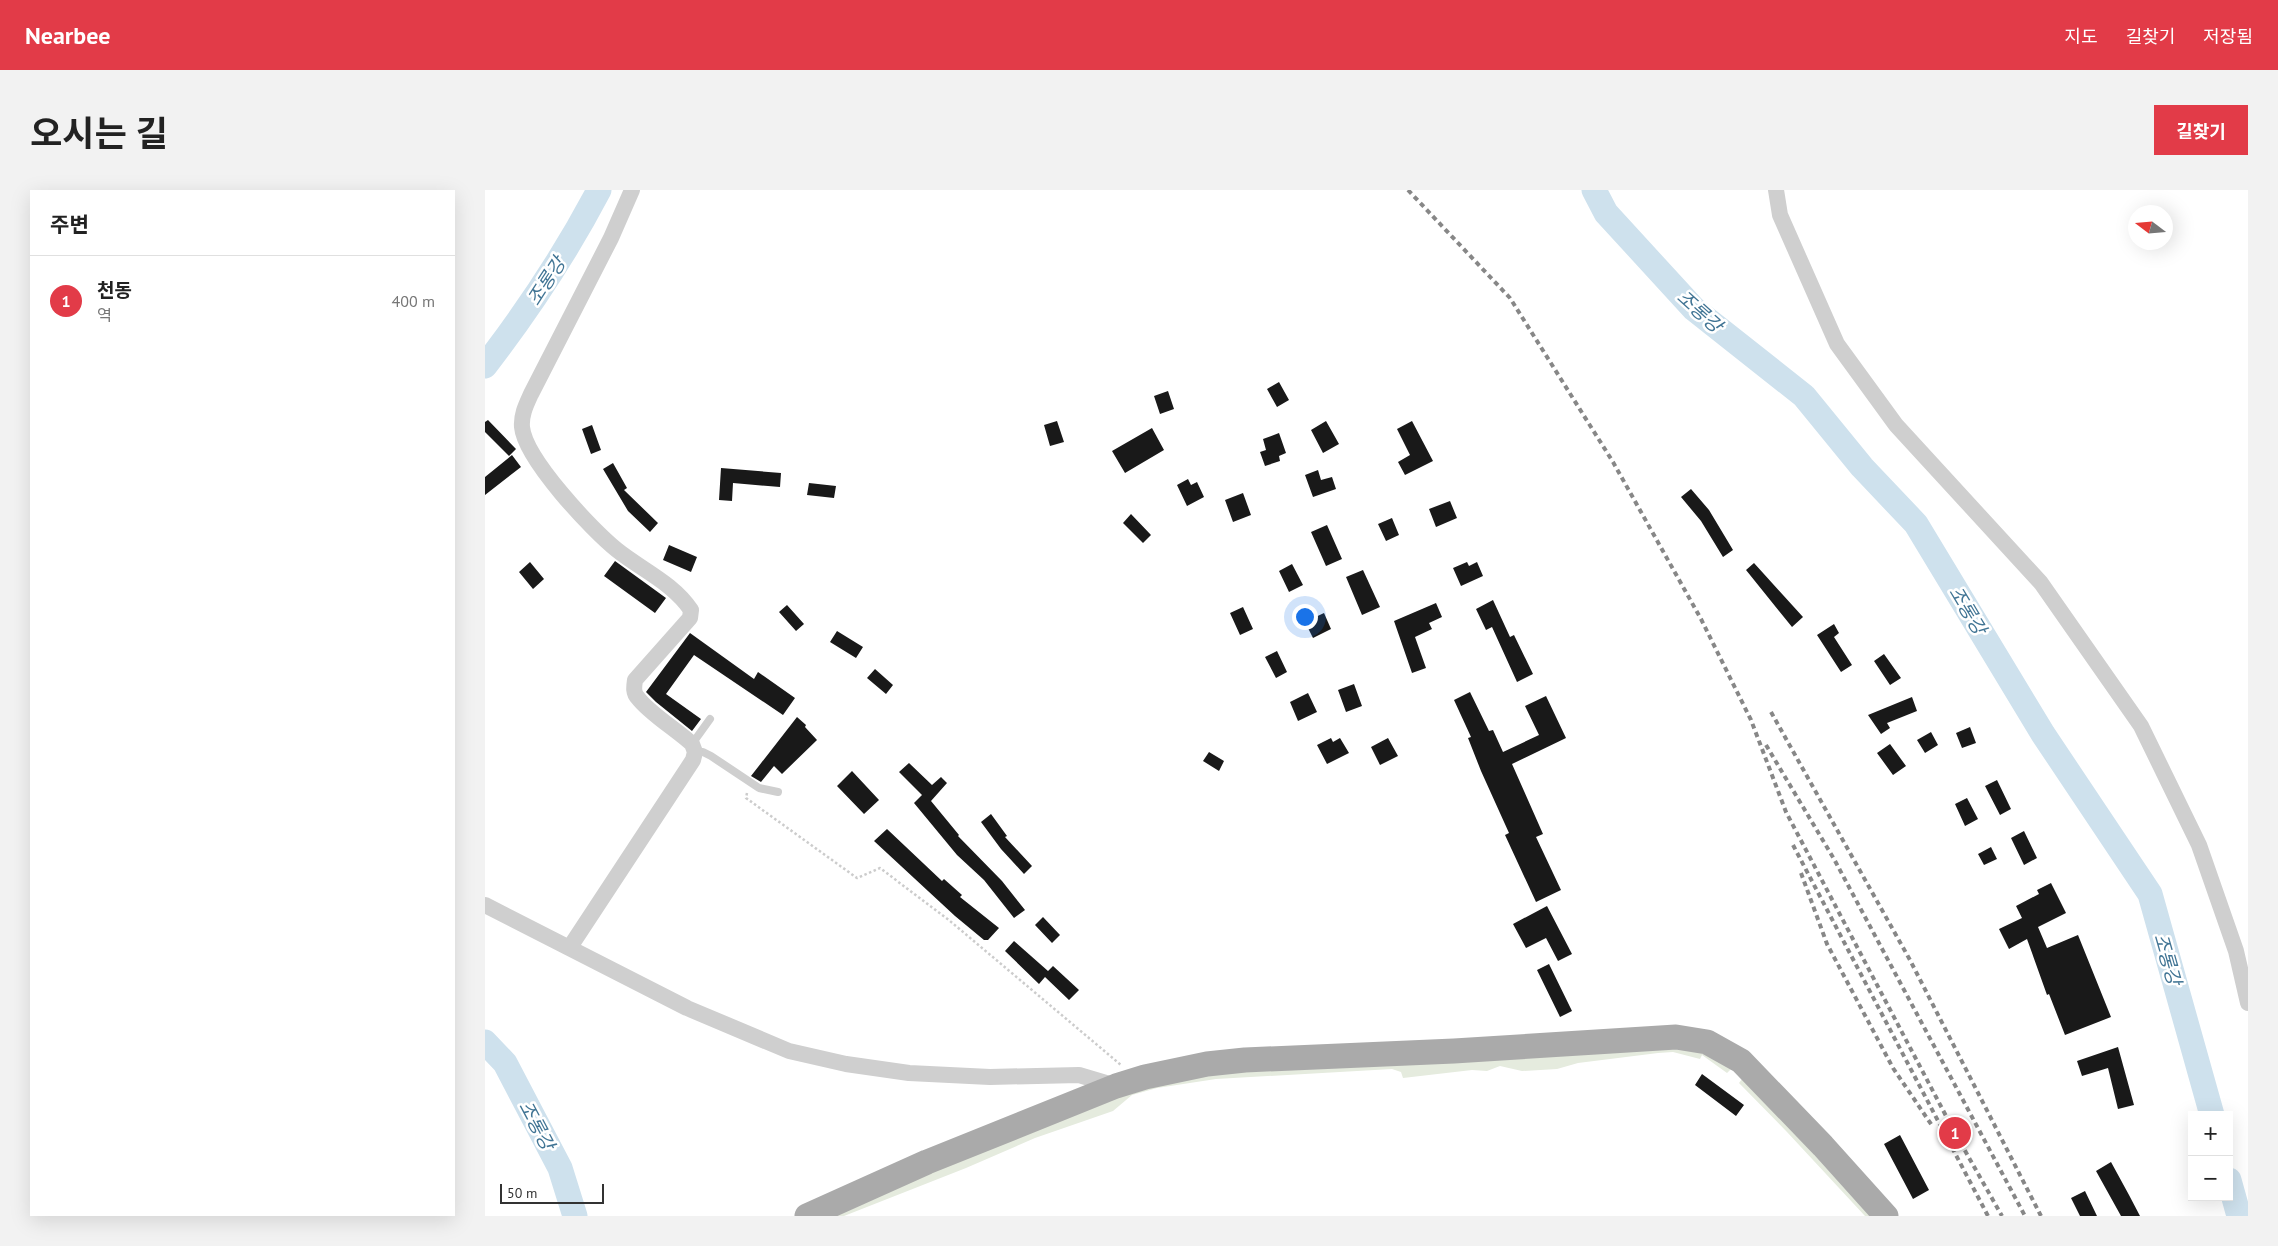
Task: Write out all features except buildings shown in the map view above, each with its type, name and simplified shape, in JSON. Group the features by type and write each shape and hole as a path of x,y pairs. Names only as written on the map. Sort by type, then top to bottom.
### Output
{"main road":[{"path":"807,1216 927,1162 1116,1086 1145,1077 1207,1064 1245,1060 1454,1051 1660,1037 1694,1038 1707,1042 1741,1061 1823,1146 1886,1216"}],"street":[{"path":"570,947 693,760 693,748 645,706 637,698 633,689 635,680 690,618 691,610 678,593 616,550 568,502 533,452 522,428 523,414 531,394 618,223 632,190"},
{"path":"1776,190 1780,215 1837,344 1896,425 2041,583 2141,726 2199,845 2235,951 2248,1003"},
{"path":"485,905 687,1008 789,1051 846,1064 909,1073 990,1077 1079,1075 1116,1086"}],"lane":[{"path":"710,719 693,748 711,756 759,788 778,792"}],"path":[{"path":"745,779 748,789 746,798 857,878 880,868 891,875 949,921 1119,1064 1145,1077"}],"shaded area":[{"path":"1683,1045 1733,1067 1727,1073 1702,1055 1700,1059 1673,1052 1578,1063 1557,1069 1522,1071 1500,1066 1487,1071 1472,1070 1403,1078 1401,1072 1392,1069 1216,1079 1157,1088 1132,1095 1113,1111 1035,1138 966,1168 844,1216 826,1216 1083,1108 1195,1075"},
{"path":"1745,1075 1877,1216 1865,1216 1739,1083"}],"waterway":[{"name":"조롱강","path":"485,366 546,281 599,190"},
{"name":"조롱강","path":"1594,190 1606,213 1694,309 1804,396 1862,467 1916,524 2043,734 2150,894 2211,1111"},
{"name":"조롱강","path":"485,1042 505,1063 560,1168 575,1216"},
{"name":"조롱강","path":"2233,1194 2239,1216"}],"railway":[{"path":"1408,190 1510,298 1613,462 1701,619 1751,720 1786,812 1955,1133 2002,1216"},
{"path":"1771,712 1910,960 2041,1216"},
{"path":"1766,745 1834,859 2025,1216"},
{"path":"1793,845 1988,1216"},
{"path":"1801,873 1827,944 1893,1068 1933,1127"}],"place":[{"name":"천동","path":"1955,1133"}]}
